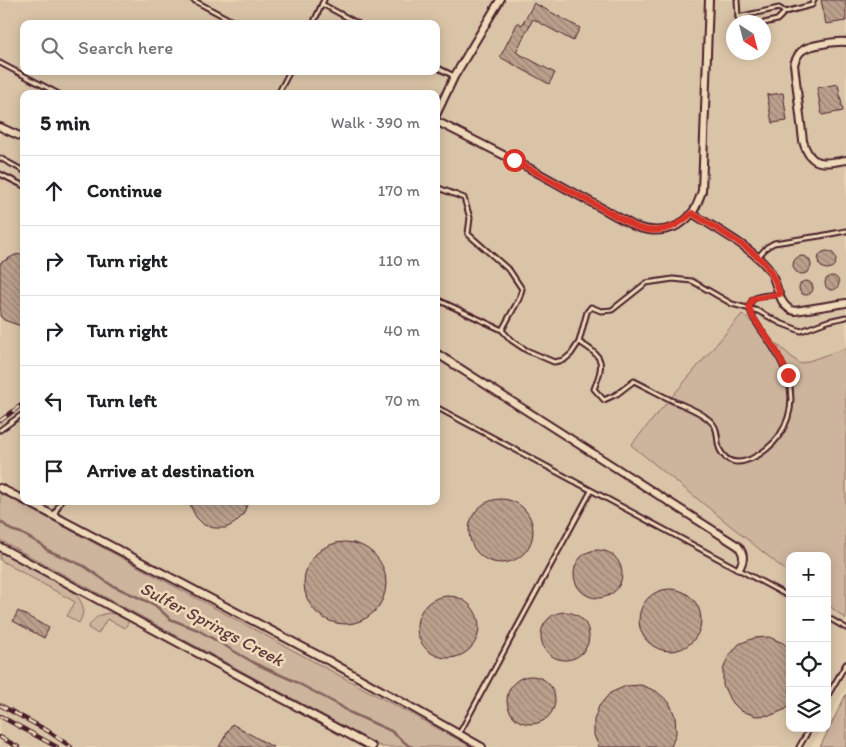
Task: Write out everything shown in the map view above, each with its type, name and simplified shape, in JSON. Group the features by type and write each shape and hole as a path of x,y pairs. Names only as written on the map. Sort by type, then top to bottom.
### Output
{"street":[{"path":"440,106 454,76 500,0"},
{"path":"440,123 529,168 634,226 644,230 665,230 685,220 692,213 702,191 709,0"},
{"path":"846,42 802,50 794,64 806,152 811,158 819,162 846,160"},
{"path":"0,127 20,136"},
{"path":"692,213 758,258 776,280 785,306 789,310 795,311 846,303"},
{"path":"440,356 738,546 743,552 744,560 738,569"},
{"path":"0,488 20,498"},
{"path":"33,505 331,662 482,747"},
{"path":"0,547 372,747"}],"lane":[{"path":"193,0 230,20"},
{"path":"737,0 738,15"},
{"path":"771,21 777,20 785,12 812,5 814,0"},
{"path":"315,20 323,2 352,20"},
{"path":"747,15 779,8 785,12"},
{"path":"0,63 20,74"},
{"path":"440,68 454,76"},
{"path":"23,75 51,90"},
{"path":"280,90 288,75"},
{"path":"0,158 20,169"},
{"path":"0,174 20,184"},
{"path":"440,188 464,198 470,218 468,234 510,271 522,289 519,299 502,330"},
{"path":"758,258 767,247 774,243 846,230"},
{"path":"440,300 502,330 511,340 526,350 554,362 564,360 572,354 579,342 587,312 591,307 601,312 612,310 646,283 673,279 692,281 732,304 749,308 801,331 828,321 846,317"},
{"path":"579,342 595,352 599,358 602,368 594,389 604,400 617,394 634,381 705,417 717,431 719,449 725,457 736,462 744,462 760,455 777,440 789,416 791,401 788,375 782,362 755,322 749,308 750,302 757,297 780,294"},
{"path":"440,409 786,595"},
{"path":"0,430 20,416"},
{"path":"459,734 592,491"},
{"path":"54,515 59,505"},
{"path":"831,619 846,628"},
{"path":"831,690 846,664"},
{"path":"799,747 808,732"}],"shaded area":[{"path":"0,0 846,0 846,688 831,713 831,552 786,552 786,732 820,732 811,747 458,747 0,502"},
{"path":"742,314 800,364 846,348 846,619 831,607 831,552 786,552 786,571 631,445"},
{"path":"0,493 472,747 382,747 0,540"},
{"path":"0,515 429,747 0,747"},
{"path":"0,552 42,573 73,592 83,607 79,623 67,616 75,602 0,560"},
{"path":"108,613 115,614 129,621 125,628 107,619 98,634 88,628 96,618"},
{"path":"846,694 846,747 820,747 827,732 831,732 831,725"}],"building":[{"path":"821,0 846,0 846,21 826,24"},
{"path":"534,3 580,28 573,41 533,19 516,52 555,73 549,84 500,57 518,22 522,25"},
{"path":"838,84 843,111 822,115 817,88"},
{"path":"783,93 787,121 772,123 767,95"},
{"path":"827,251 833,254 836,260 833,266 827,269 821,266 818,260 821,254"},
{"path":"20,254 20,325 18,325 4,320 0,316 0,263"},
{"path":"802,256 808,259 811,265 808,271 802,274 796,271 793,265 796,259"},
{"path":"829,276 835,276 839,283 835,290 829,290 825,286 825,280"},
{"path":"803,281 809,281 813,288 809,295 803,295 799,291 799,285"},
{"path":"495,499 507,499 524,508 531,519 533,531 531,543 524,554 507,563 495,563 483,558 474,549 469,537 469,525 474,513 483,504"},
{"path":"191,505 247,505 243,515 226,528 214,528 204,525 196,517"},
{"path":"345,542 361,545 374,554 383,567 386,583 383,599 374,612 361,621 345,624 329,621 316,612 307,599 304,583 307,567 316,554 329,545"},
{"path":"593,550 603,550 615,557 622,569 622,579 615,591 603,598 593,598 585,594 578,587 574,579 574,569 578,561 585,554"},
{"path":"670,589 682,592 692,598 698,608 701,620 698,632 692,642 682,648 670,651 658,648 648,642 642,632 639,620 642,608 648,598 658,592"},
{"path":"448,596 460,599 470,605 476,615 479,627 476,639 470,649 460,655 448,658 436,655 426,649 420,639 417,627 420,615 426,605 436,599"},
{"path":"18,611 49,628 44,638 13,621"},
{"path":"565,612 574,614 582,619 587,627 589,636 587,645 582,653 574,658 565,660 556,658 548,653 543,645 541,636 543,627 548,619 556,614"},
{"path":"769,637 786,646 786,709 772,715 756,716 741,711 730,700 723,685 723,670 728,657 739,644 754,638"},
{"path":"531,676 540,678 548,683 553,691 555,700 553,709 548,717 540,722 531,724 522,722 514,717 509,709 507,700 509,691 514,683 522,678"},
{"path":"641,685 656,691 669,702 675,716 676,733 671,747 599,747 594,735 594,720 599,706 610,693 626,686"},
{"path":"232,724 273,747 219,747"}],"waterway":[{"name":"Sulfer Springs Creek","path":"0,521 11,530 21,533 47,550 84,566 111,585 155,605 170,619 198,630 256,664 292,680 349,712 391,731 409,746 413,747"}],"railway":[{"path":"0,421 20,406"},
{"path":"0,705 48,731 71,747"},
{"path":"0,716 57,747"},
{"path":"0,737 18,747"}],"route":[{"path":"514,160 636,227 653,231 665,230 685,220 692,213 752,252 764,262 776,280 780,294 753,299 750,302 749,311 776,350 788,375"}]}
